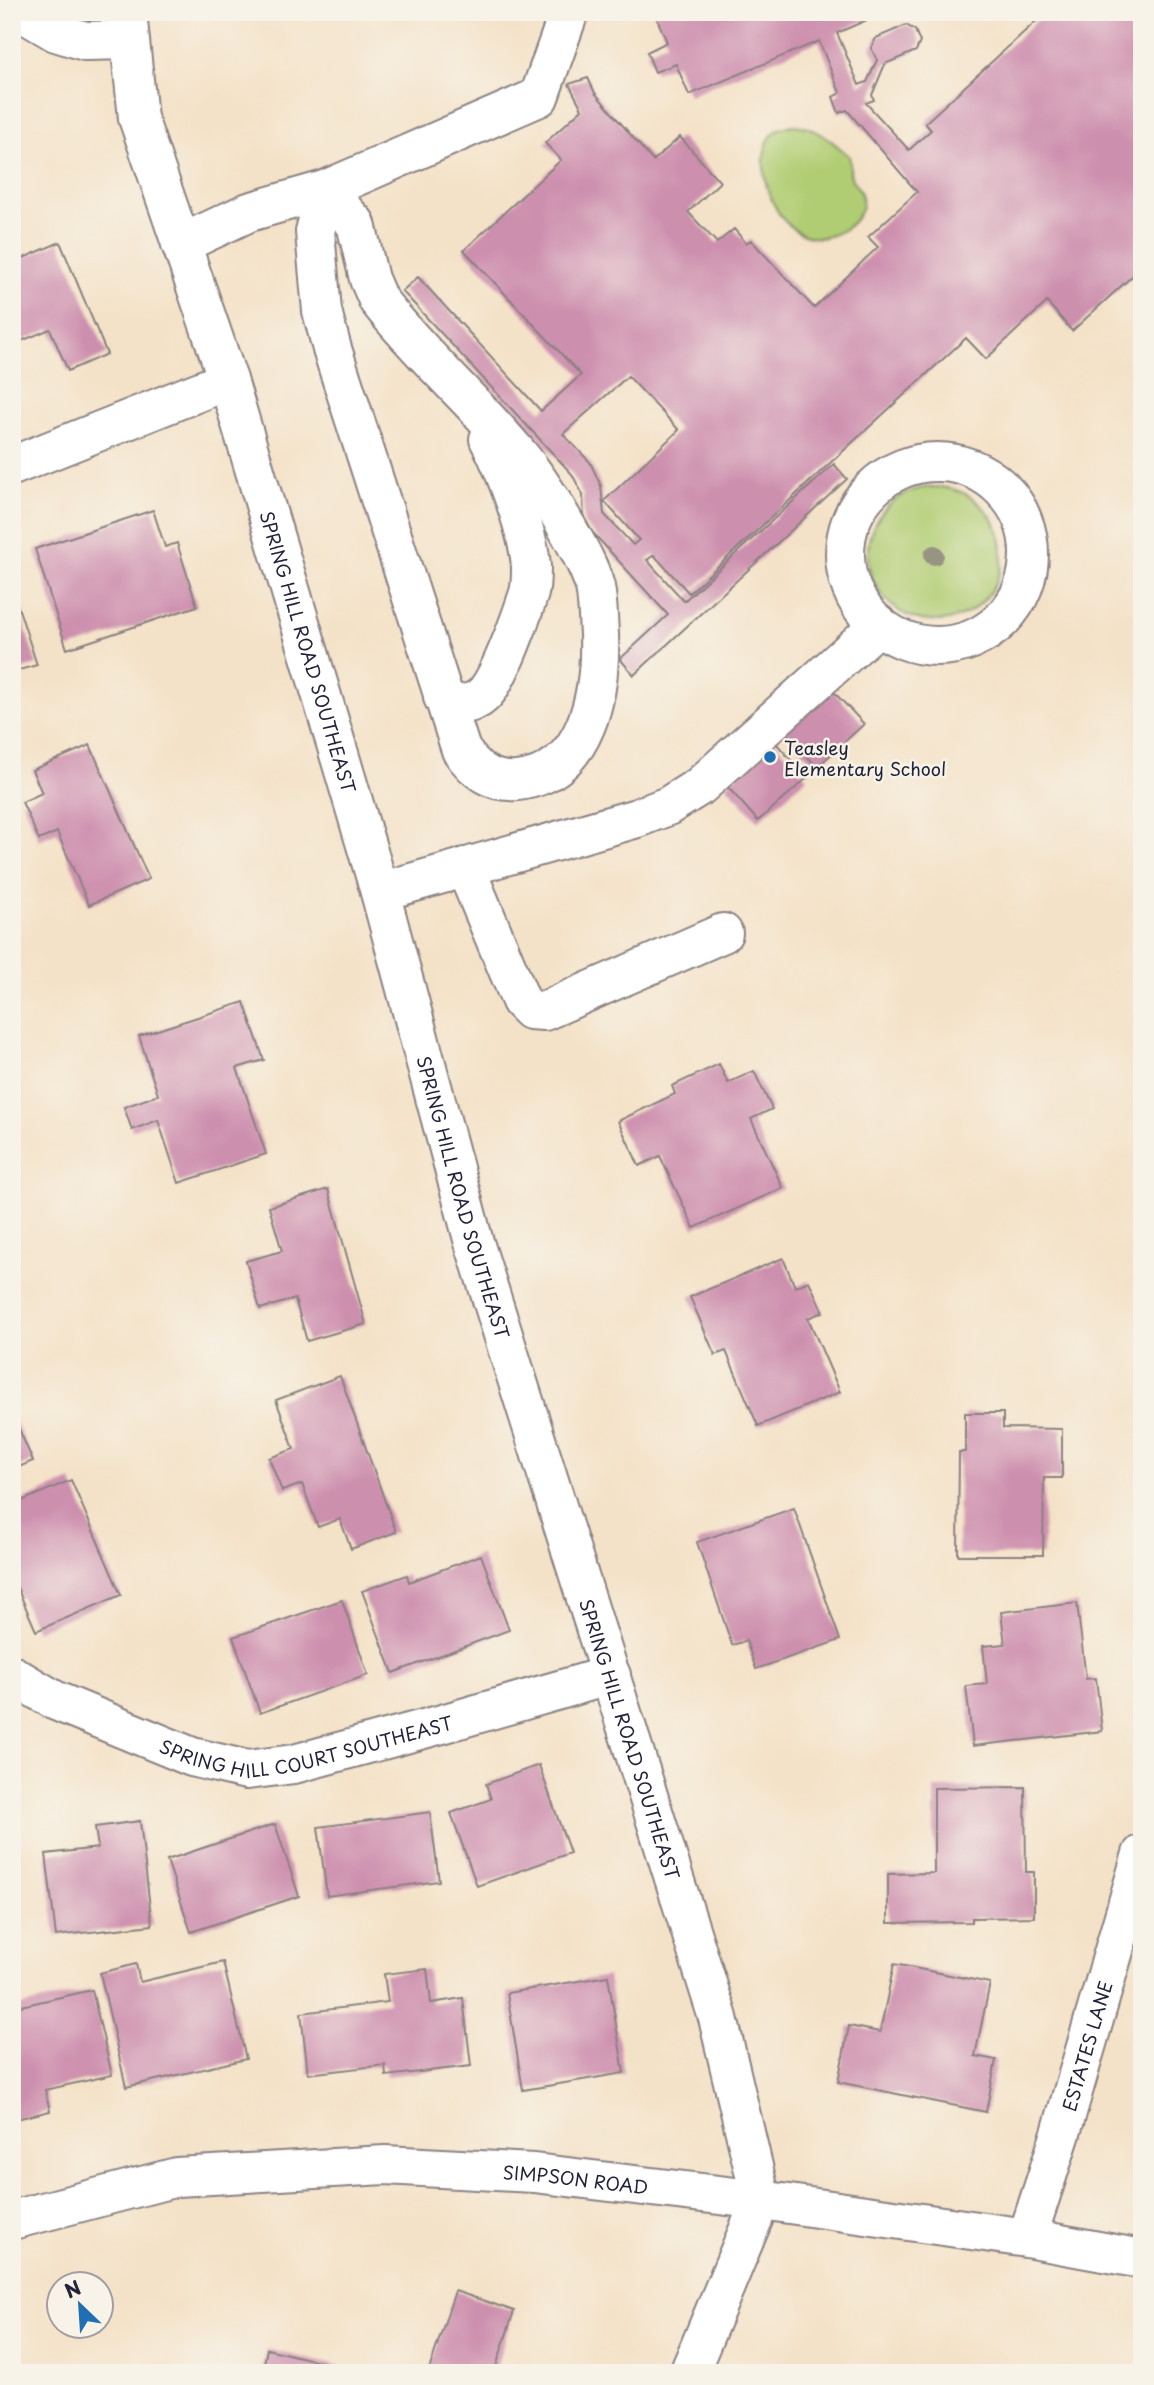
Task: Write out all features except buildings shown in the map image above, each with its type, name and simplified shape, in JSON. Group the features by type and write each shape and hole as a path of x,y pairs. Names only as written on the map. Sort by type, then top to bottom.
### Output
{"street":[{"path":"22,12 56,32 85,41 128,26"},
{"path":"181,244 249,212 325,190 540,97 569,12"},
{"name":"SPRING HILL ROAD SOUTHEAST","path":"128,26 138,118 228,380 380,892 473,1239 718,2018 761,2200"},
{"path":"325,190 356,225 369,279 378,300 519,455 550,499 580,550 594,586 600,666 586,730 570,753 549,771 529,780 508,782 489,777 472,766 461,750 322,311 315,232 325,190"},
{"path":"12,466 228,380"},
{"path":"443,697 452,705 469,704 485,694 495,678 530,591 531,564 520,516 498,455 467,398"},
{"path":"946,462 975,470 1001,487 1019,511 1028,541 1028,571 1017,599 999,623 972,639 943,646 913,643 885,631 878,625 863,610 849,583 844,553 850,523 865,497 888,477 916,465 946,462"},
{"path":"380,892 637,818 667,806 700,786 878,625"},
{"path":"465,867 521,1001 530,1010 544,1011 723,933"},
{"name":"SPRING HILL COURT SOUTHEAST","path":"12,1675 56,1701 192,1757 247,1770 294,1764 611,1675"},
{"name":"ESTATES LANE","path":"1027,2238 1065,2120 1142,1854"},
{"name":"SIMPSON ROAD","path":"12,2220 177,2177 385,2165 534,2174 761,2200 1027,2238 1142,2259"},
{"path":"689,2373 761,2200"}],"green space":[{"path":"795,125 818,132 849,156 850,175 860,191 862,204 858,216 837,233 816,238 799,232 784,220 773,203 766,183 764,163 767,145 777,130"},
{"path":"935,487 960,492 982,507 997,529 1002,554 997,579 982,601 960,616 935,621 910,616 888,601 873,579 868,554 873,529 888,507 910,492"}],"place":[{"name":"Teasley Elementary School","path":"770,757"}]}
